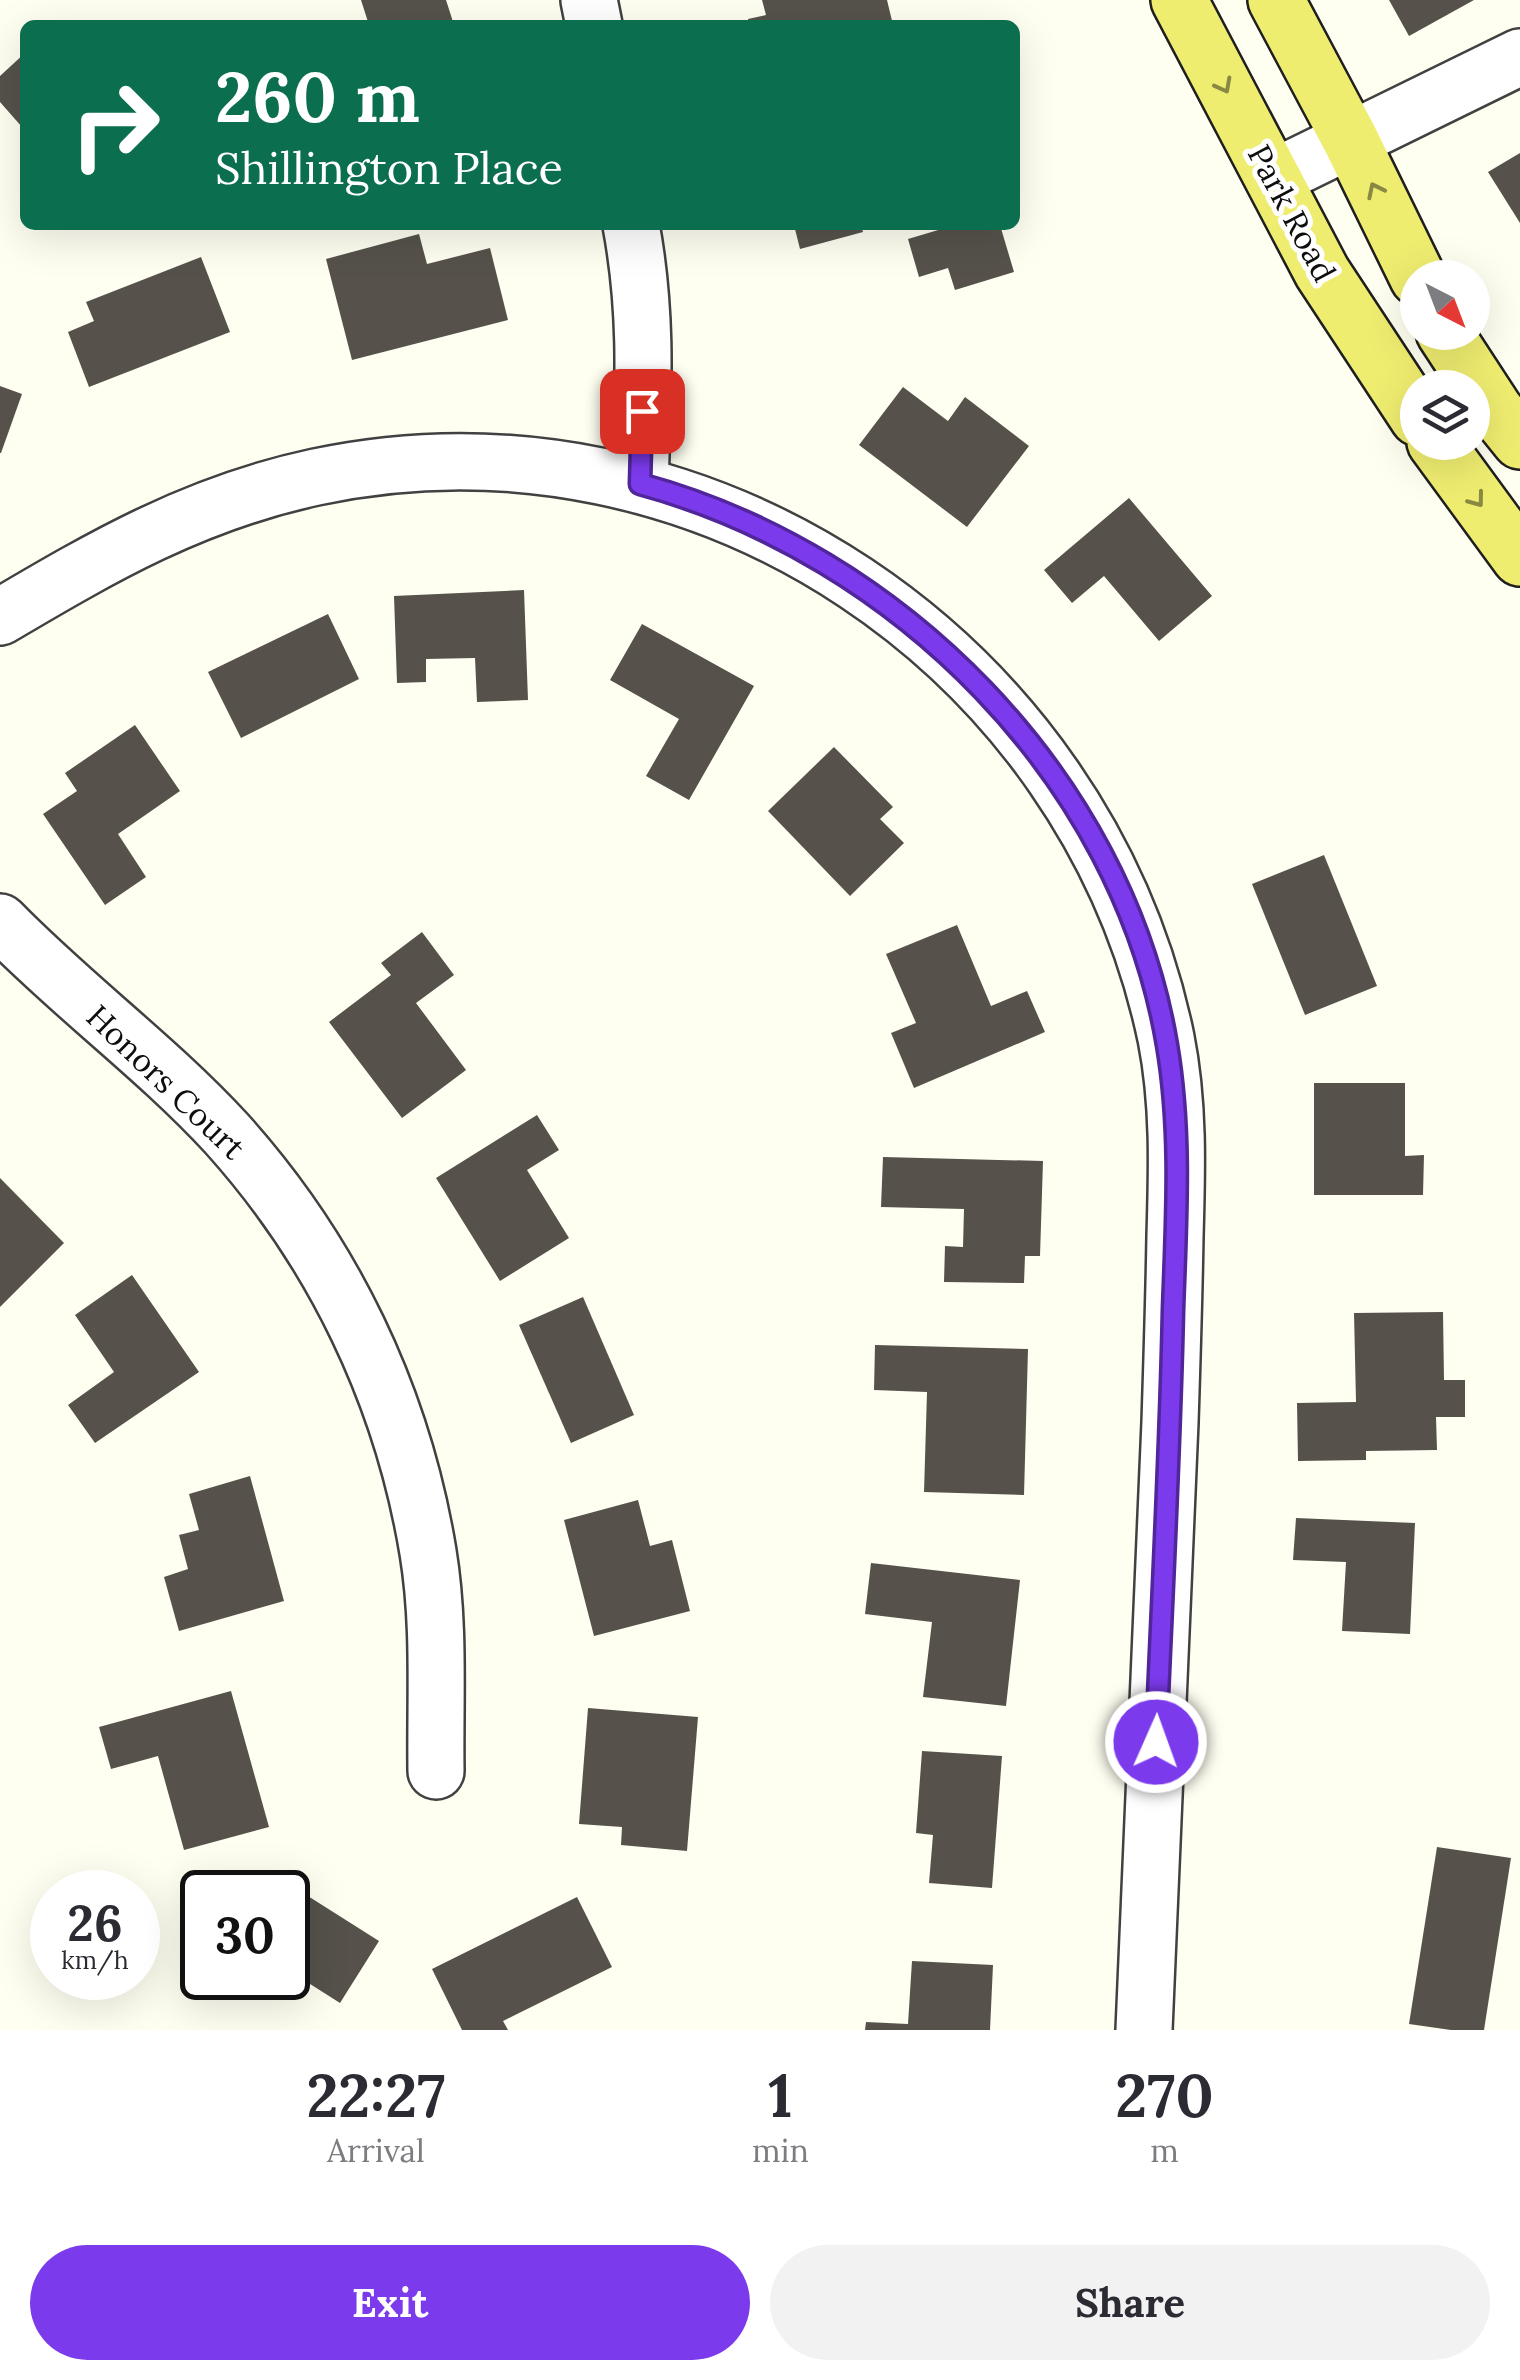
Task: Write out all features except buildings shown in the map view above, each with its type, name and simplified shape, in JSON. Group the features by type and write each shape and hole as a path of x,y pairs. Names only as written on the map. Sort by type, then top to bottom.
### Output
{"main road":[{"name":"Park Road","path":"1179,0 1322,272 1400,391"},
{"path":"1276,0 1409,260"},
{"path":"1456,350 1520,441"},
{"path":"1447,460 1520,558"}],"street":[{"path":"1272,178 1520,57"},
{"path":"632,230 642,280 645,338 640,484"},
{"path":"0,617 104,555 170,522 228,500 319,476 412,464 560,468 640,484 718,510 768,530 847,574 963,668 1026,739 1080,817 1110,873 1148,968 1167,1044 1178,1132 1144,2030"},
{"name":"Honors Court","path":"0,922 228,1136 292,1216 329,1272 361,1332 388,1395 408,1457 428,1553 435,1618 436,1772"}],"route":[{"path":"642,411 640,484 768,530 847,574 963,668 1026,739 1080,817 1135,931 1154,986 1167,1044 1178,1132 1156,1742"}]}
